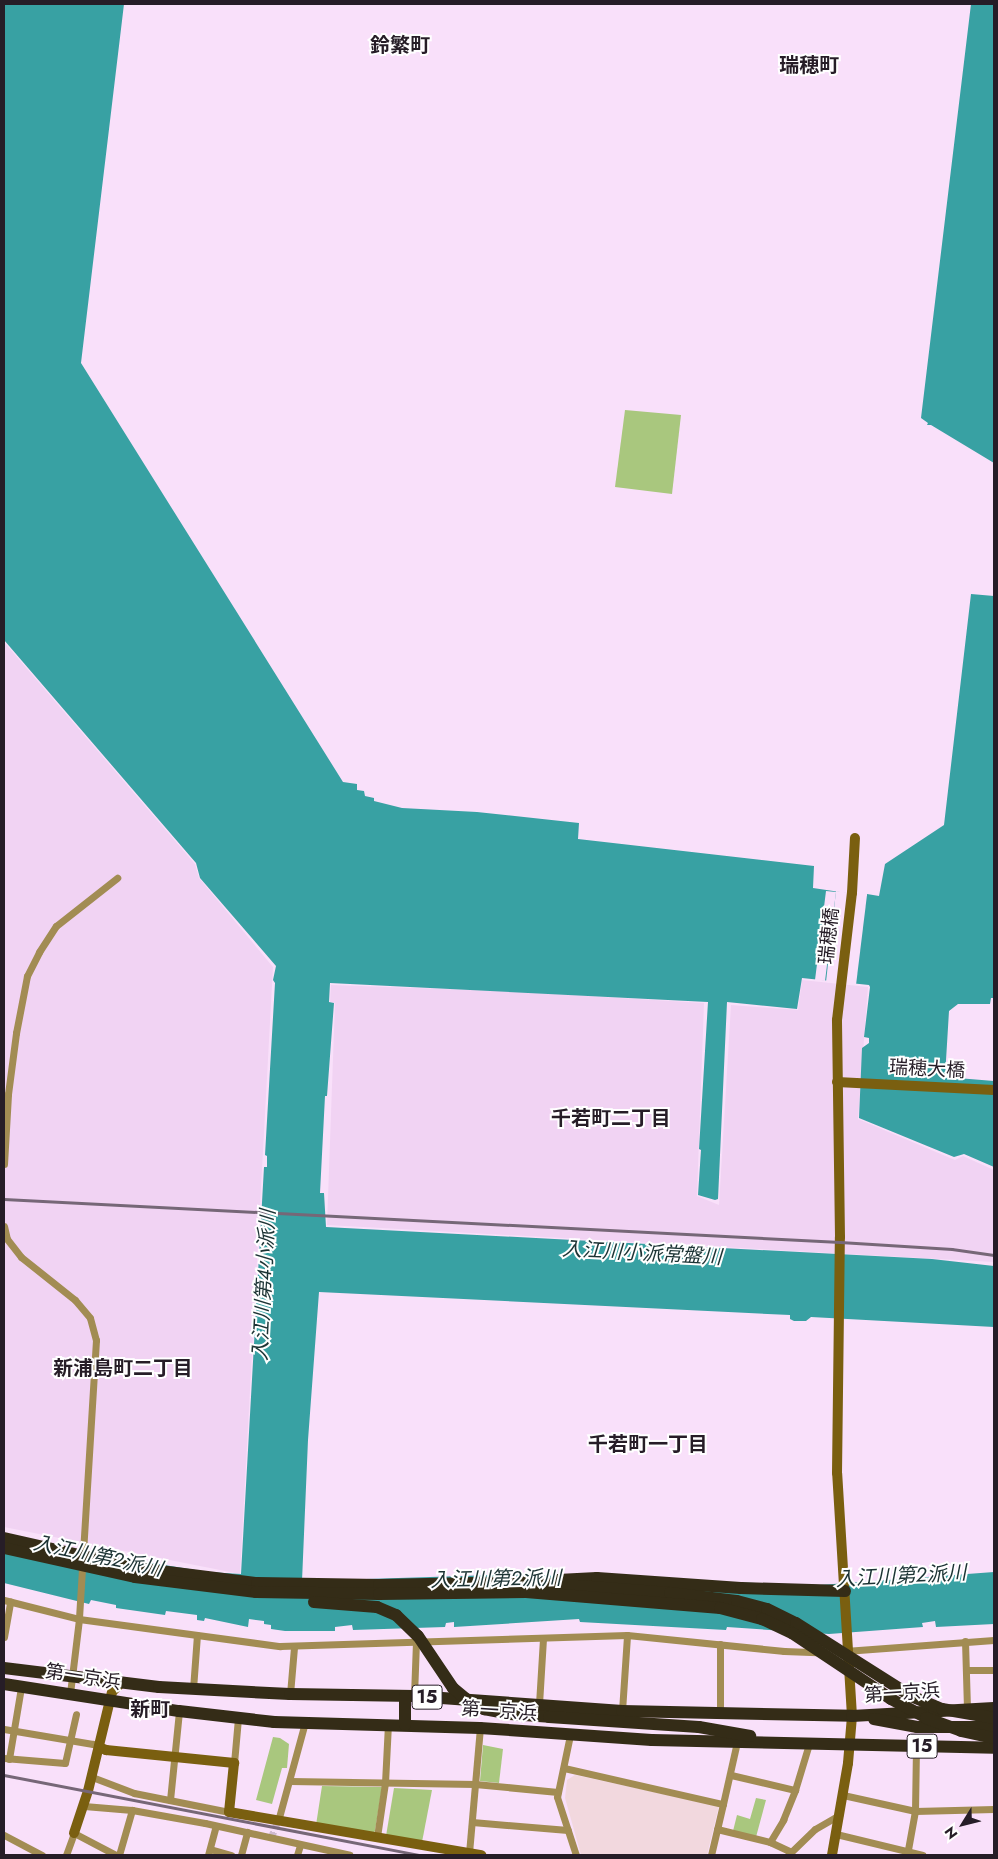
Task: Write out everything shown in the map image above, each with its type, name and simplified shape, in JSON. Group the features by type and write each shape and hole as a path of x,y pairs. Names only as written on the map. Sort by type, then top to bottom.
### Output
{"highway":[{"path":"4,1538 136,1568 257,1583 379,1585 526,1582 597,1578 741,1588 845,1591"},
{"path":"4,1548 211,1592 388,1610 403,1620 414,1631 453,1688 466,1699 494,1712 549,1718 698,1727 794,1744"},
{"path":"134,1577 214,1588 298,1594 526,1592 720,1608 762,1619 792,1633 891,1699 926,1718 961,1731 994,1738"},
{"path":"526,1582 690,1595 752,1605 803,1627 877,1677 911,1696 942,1709 994,1718"},
{"name":"第一京浜","path":"4,1668 121,1683 193,1689 290,1694 410,1696 622,1711 852,1716 967,1708 994,1708"},
{"name":"第一京浜","path":"4,1684 179,1711 274,1722 405,1724 652,1740 994,1748"},
{"name":"15","path":"405,1724 410,1696"},
{"path":"852,1716 917,1726 994,1727"}],"street":[{"name":"瑞穂橋","path":"832,1855 843,1795 852,1716 837,1473 840,1256 837,1020 852,893 855,838"},
{"path":"4,1164 9,1086 16,1033 27,976 38,952 56,926 117,878"},
{"name":"瑞穂大橋","path":"837,1082 994,1090"},
{"path":"4,1226 8,1239 21,1257 75,1300 90,1318 96,1340 79,1619 70,1693"},
{"path":"4,1637 7,1601 79,1619 294,1647 627,1635 784,1651 848,1651 994,1640"},
{"path":"193,1689 197,1635"},
{"path":"622,1711 627,1635"},
{"path":"539,1704 543,1638"},
{"path":"965,1641 967,1708"},
{"path":"410,1696 416,1642"},
{"path":"720,1644 720,1714"},
{"path":"290,1694 294,1647"},
{"path":"966,1670 994,1670"},
{"path":"66,1855 84,1806 112,1692 121,1683"},
{"path":"21,1686 7,1759 65,1763 76,1714"},
{"path":"170,1800 179,1711"},
{"path":"229,1812 238,1718"},
{"path":"278,1821 305,1722"},
{"path":"377,1837 385,1783 388,1724"},
{"path":"470,1853 480,1728"},
{"path":"4,1730 93,1744 106,1750 234,1763"},
{"path":"570,1735 558,1797 576,1855"},
{"path":"711,1855 731,1775 737,1742"},
{"path":"770,1842 783,1820 810,1744"},
{"path":"907,1853 915,1811 916,1746"},
{"path":"564,1768 723,1804"},
{"path":"731,1775 795,1790"},
{"path":"92,1777 134,1793 278,1821 481,1855"},
{"path":"290,1781 475,1784 558,1792"},
{"path":"843,1795 915,1811 994,1808"},
{"path":"84,1806 132,1810 248,1832 350,1855"},
{"path":"74,1834 117,1855 132,1810"},
{"path":"717,1829 770,1842 790,1853 815,1829 839,1815"},
{"path":"472,1822 568,1830"},
{"path":"216,1826 209,1852 231,1855"},
{"path":"241,1855 248,1832"},
{"path":"836,1834 907,1853 923,1855"},
{"path":"4,1835 42,1855"},
{"path":"297,1855 300,1845"}],"shaded area":[{"path":"625,410 681,415 672,494 615,487"},
{"path":"4,642 195,864 199,878 273,967 240,1574 4,1527"},
{"path":"802,980 868,987 858,1119 955,1160 963,1156 994,1170 994,1262 327,1225 335,1003 330,1002 331,985 502,991 704,1003 697,1196 719,1205 731,1005 798,1010"},
{"path":"273,1737 280,1738 289,1744 287,1768 282,1768 272,1804 256,1800"},
{"path":"483,1745 503,1749 499,1783 480,1781"},
{"path":"575,1775 719,1806 707,1855 581,1855 565,1798 567,1780"},
{"path":"322,1786 382,1787 375,1831 372,1834 316,1825"},
{"path":"394,1788 432,1790 422,1842 386,1836"},
{"path":"756,1798 766,1800 756,1837 733,1831 737,1815 750,1819"}],"water":[{"path":"4,4 124,4 81,363 343,782 357,784 357,790 364,791 365,796 374,798 374,801 402,808 477,812 579,823 578,839 814,866 813,888 879,896 885,864 944,825 971,594 994,596 994,998 991,998 990,1004 958,1004 949,1011 945,1077 994,1081 994,1167 964,1154 954,1157 859,1118 862,1048 869,1043 869,1038 864,1037 869,985 802,978 797,1009 727,1002 718,1199 715,1200 698,1195 708,1002 330,983 329,1002 334,1003 327,1096 325,1096 320,1193 324,1193 326,1227 932,1259 994,1266 994,1327 811,1317 806,1321 794,1321 790,1319 790,1315 319,1292 308,1440 302,1581 526,1574 587,1578 820,1585 994,1572 994,1624 936,1627 935,1621 922,1623 923,1627 829,1634 727,1627 726,1630 580,1622 579,1619 454,1627 454,1622 446,1623 445,1627 353,1630 352,1625 335,1627 335,1631 285,1631 271,1629 271,1625 264,1624 264,1621 249,1619 248,1627 205,1618 204,1621 197,1620 197,1615 166,1611 165,1615 116,1608 116,1605 91,1600 89,1604 4,1583 4,1534 77,1551 208,1572 241,1574 264,1167 267,1167 267,1156 265,1155 275,983 273,980 276,966 200,878 196,863 4,640"},
{"path":"971,4 994,4 994,463 931,425 927,425 928,423 921,418"}],"pier":[{"path":"826,891 836,892 825,981 815,980"},
{"path":"836,891 867,895 856,985 826,982"}],"tunnel":[{"path":"271,1838 278,1821"}],"railway":[{"path":"4,1199 840,1242 952,1249 994,1255"},
{"path":"4,1775 418,1855"}],"district":[{"name":"鈴繁町","path":"400,45"},
{"name":"瑞穂町","path":"809,65"},
{"name":"千若町二丁目","path":"611,1118"},
{"name":"新浦島町二丁目","path":"123,1368"},
{"name":"千若町一丁目","path":"648,1444"},
{"name":"新町","path":"150,1709"}],"water label":[{"name":"入江川小派常盤川","path":"642,1253"},
{"name":"入江川第4小派川","path":"264,1285"},
{"name":"入江川第2派川","path":"98,1556"},
{"name":"入江川第2派川","path":"901,1576"},
{"name":"入江川第2派川","path":"496,1579"}]}
